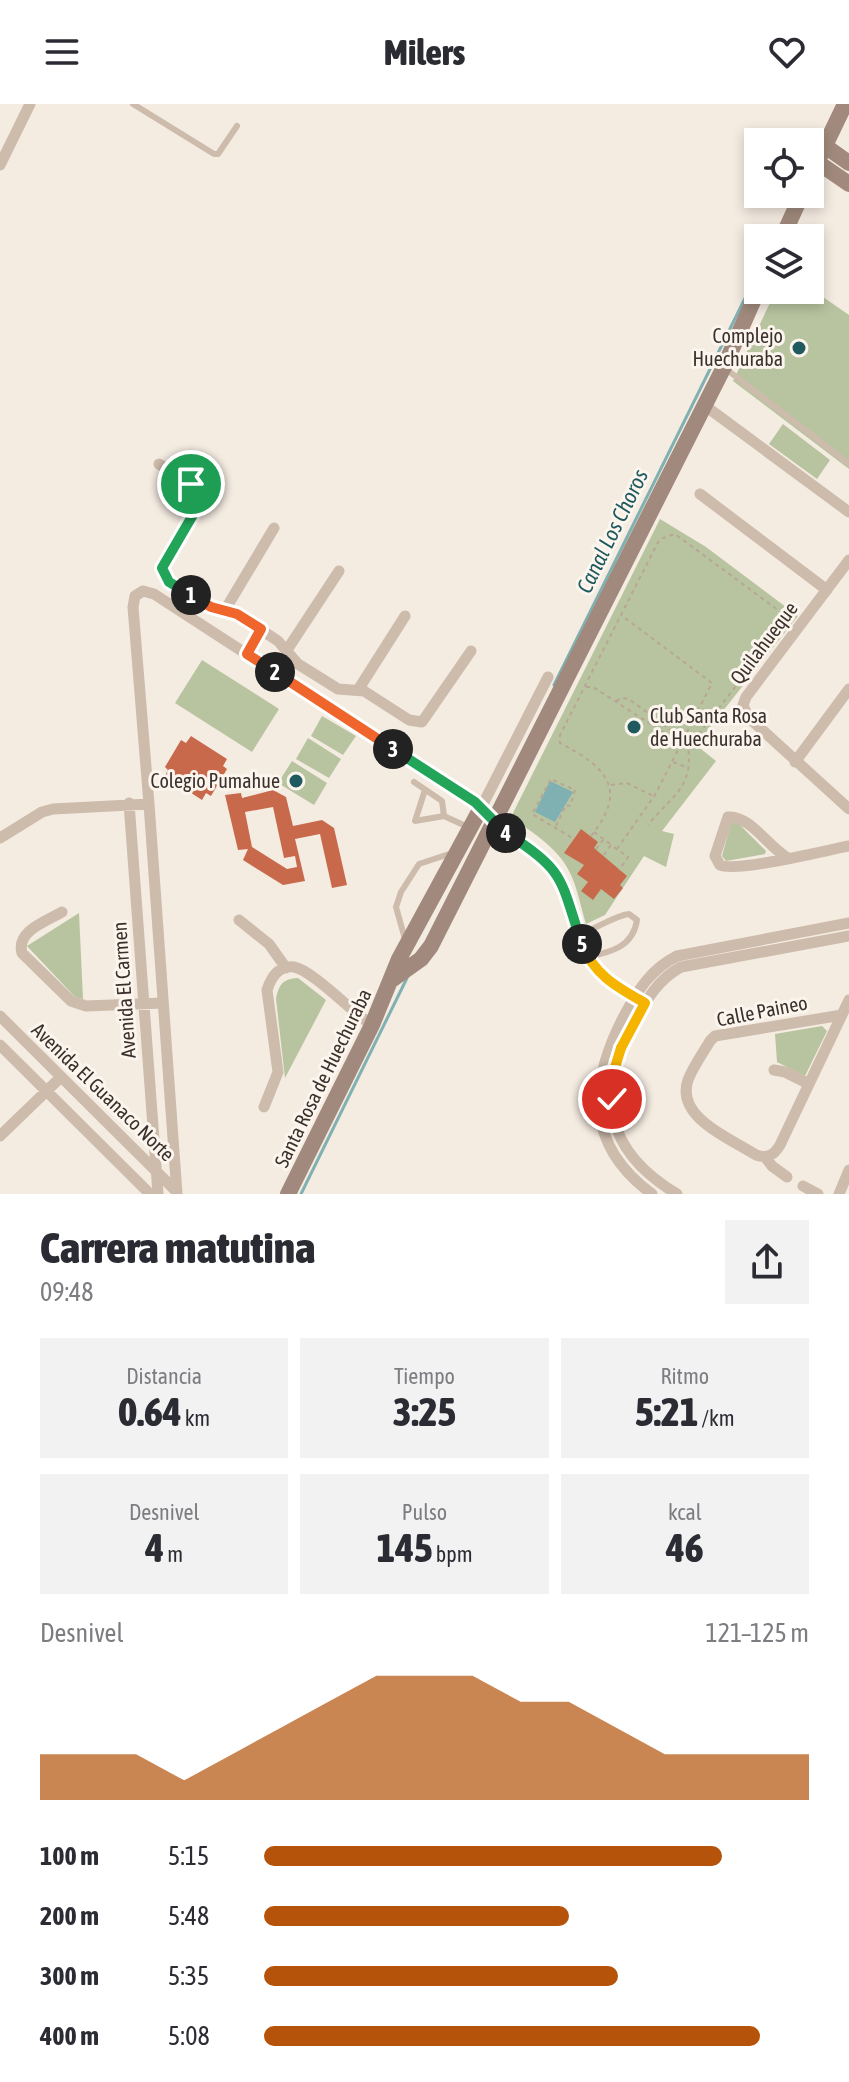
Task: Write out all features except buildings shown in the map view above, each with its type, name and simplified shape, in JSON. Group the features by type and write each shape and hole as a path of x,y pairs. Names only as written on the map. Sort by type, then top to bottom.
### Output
{"street":[{"path":"0,165 30,104"},
{"path":"824,148 845,104"},
{"path":"824,162 849,163"},
{"path":"824,167 849,184"},
{"name":"Santa Rosa de Huechuraba","path":"393,979 421,959 431,946 724,367 752,304"},
{"path":"704,405 849,512"},
{"path":"159,464 191,484 201,496 199,506 162,563 163,573 169,582 211,607 237,614 261,629 287,650 298,664 338,689 369,693 409,720 422,722 471,651"},
{"path":"700,494 827,590"},
{"path":"225,610 274,528"},
{"name":"Quilahueque","path":"849,560 743,705 748,717 849,809"},
{"path":"287,650 339,571"},
{"name":"Avenida El Carmen","path":"178,1193 133,607 138,593 154,594 247,654"},
{"path":"358,690 405,616"},
{"path":"261,629 247,654 481,808 493,822 536,851 552,867 565,888 588,957 600,975 640,999"},
{"name":"Santa Rosa de Huechuraba","path":"288,1194 372,1025 410,938 548,677"},
{"path":"795,762 849,689"},
{"path":"0,838 42,812 129,803 149,804"},
{"name":"Avenida El Carmen","path":"129,803 158,1194"},
{"path":"788,858 742,819 733,816 724,822 715,856 718,863 726,868 788,858 849,846"},
{"path":"62,912 22,936 19,944 22,953 71,1001 86,1006 163,1003"},
{"path":"239,920 269,944 286,968"},
{"path":"652,1194 623,1167 610,1148 600,1115 599,1079 610,1044 660,966 677,956 849,923"},
{"path":"671,1192 640,1168 625,1147 613,1112 612,1081 620,1049 640,999 681,967 849,936"},
{"path":"410,938 424,947 431,946"},
{"path":"264,1107 278,1072 267,990 278,971 294,967 307,973 372,1025"},
{"name":"Calle Paineo","path":"842,1015 718,1034 710,1041 686,1087 687,1099 696,1115 756,1155 765,1157 772,1154 780,1145 842,1015 849,1000"},
{"name":"Avenida El Guanaco Norte","path":"0,1016 178,1193"},
{"name":"Avenida El Guanaco Norte","path":"0,1045 150,1194"},
{"path":"774,1070 783,1071 809,1084"},
{"path":"0,1136 61,1077"},
{"path":"599,1079 612,1081"},
{"path":"89,1134 104,1118"},
{"name":"Calle Paineo","path":"765,1157 787,1177"},
{"path":"839,1194 849,1170"},
{"path":"803,1186 818,1194"}],"lane":[{"path":"133,104 214,154 218,154 237,126"},
{"path":"724,367 849,464"},
{"path":"414,782 442,801 444,816"},
{"path":"425,790 415,821 444,816 470,828"},
{"path":"410,938 396,907 401,892 419,864 455,852"},
{"path":"579,934 596,930 619,915 629,914 637,920 636,931 627,943 588,957"}],"path":[{"path":"591,836 611,803 610,786 598,765 560,743 559,739 660,539 675,534 786,616 787,620 688,748 690,759 686,781 680,792 648,825"},
{"path":"617,849 654,796 712,683 621,614"},
{"path":"585,687 593,687 688,748"},
{"path":"616,701 629,699 685,740"},
{"path":"673,762 687,768"},
{"path":"556,826 566,805 570,806 575,790 551,779 532,814 574,839"},
{"path":"610,786 627,783 654,796"},
{"path":"639,810 644,811"},
{"path":"594,832 628,857 619,870"},
{"path":"596,849 603,839"},
{"path":"604,855 611,845"}],"green space":[{"name":"Complejo Huechuraba","path":"824,298 849,315 849,469 733,381 769,304 824,304"},
{"path":"783,424 830,460 817,479 769,444"},
{"name":"Club Santa Rosa de Huechuraba","path":"660,519 706,547 798,616 696,745 716,761 662,831 674,834 666,867 644,856 605,915 586,924 576,887 560,857 511,817"},
{"path":"202,660 279,709 252,752 175,703"},
{"path":"322,716 356,736 343,755 311,736"},
{"path":"308,738 341,759 329,778 296,759"},
{"path":"292,761 327,783 314,805 278,783"},
{"path":"737,822 766,851 765,854 726,861 722,856 731,823"},
{"path":"79,913 83,999 75,997 27,946"},
{"path":"298,978 326,1000 285,1078 276,999 282,983"},
{"path":"822,1026 827,1031 805,1076 777,1062 775,1034"}],"water":[{"path":"550,781 573,792 555,822 535,812"}],"waterway":[{"name":"Canal Los Choros","path":"554,685 744,300"},
{"name":"Canal Los Choros","path":"301,1194 407,978"}],"place":[{"name":"Complejo Huechuraba","path":"799,348"},
{"name":"Club Santa Rosa de Huechuraba","path":"634,727"},
{"name":"Colegio Pumahue","path":"296,781"}],"route":[{"path":"191,484 199,492 201,501 162,563 164,577 211,607 237,614 261,629 247,654 475,802 499,828 536,851 557,873 590,963 600,975 645,1003 620,1049 612,1081 612,1099"}]}
